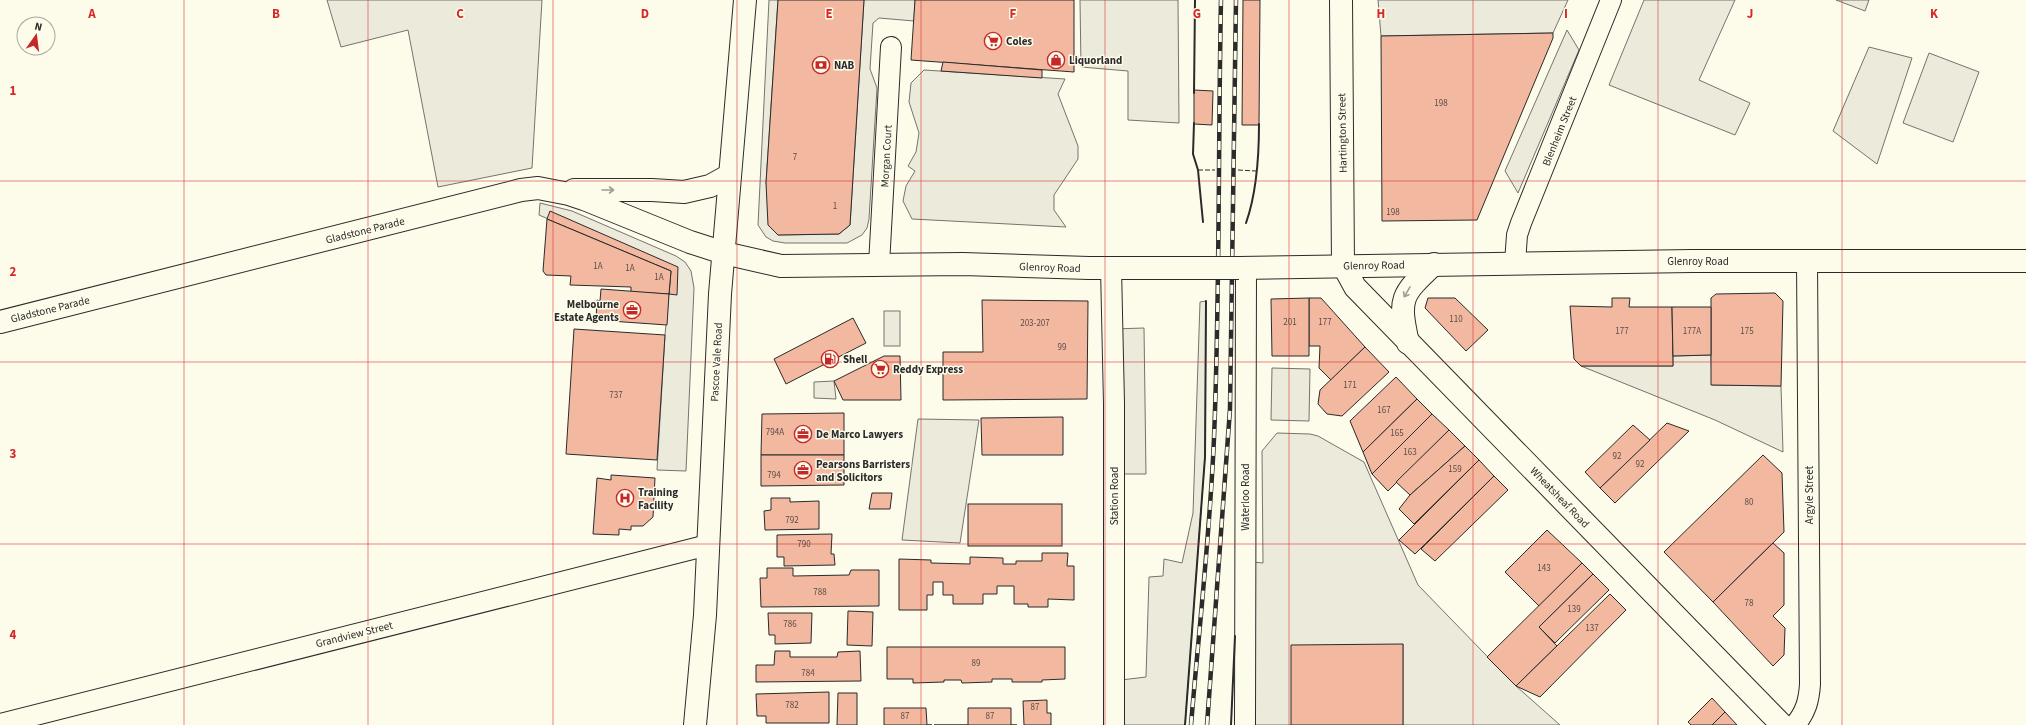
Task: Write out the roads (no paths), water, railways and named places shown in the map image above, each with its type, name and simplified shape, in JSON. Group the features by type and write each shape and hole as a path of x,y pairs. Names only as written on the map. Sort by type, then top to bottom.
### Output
{"main road":[{"name":"Pascoe Vale Road","path":"695,725 702,662 718,328 745,0"},
{"name":"Hartington Street","path":"1341,0 1343,265"},
{"path":"555,190 652,190 684,192 710,186 730,175"},
{"name":"Gladstone Parade","path":"0,322 521,190 538,188 555,190 584,198 681,239 724,253"},
{"name":"Glenroy Road","path":"724,253 781,266 963,264 1111,268 1243,268 1515,263 2026,261"},
{"path":"1408,343 1402,316 1404,298 1409,288 1434,264"},
{"name":"Wheatsheaf Road","path":"1343,265 1355,287 1408,343 1782,725"}],"street":[{"name":"Blenheim Street","path":"1515,263 1517,235 1521,223 1611,0"},
{"name":"Morgan Court","path":"879,265 891,48"},
{"name":"Argyle Street","path":"1795,725 1803,716 1809,700 1810,684 1807,261"},
{"name":"Station Road","path":"1111,268 1114,404 1114,725"},
{"name":"Waterloo Road","path":"1243,268 1245,725"},
{"name":"Grandview Street","path":"0,724 708,545"}],"railway":[{"path":"1191,725 1207,546 1214,438 1217,328 1221,0"},
{"path":"1207,725 1230,409 1236,0"}],"place":[{"name":"Coles","path":"993,41"},
{"name":"Liquorland","path":"1056,60"},
{"name":"NAB","path":"821,65"},
{"name":"Melbourne Estate Agents","path":"632,310"},
{"name":"Shell","path":"830,359"},
{"name":"Reddy Express","path":"880,369"},
{"name":"De Marco Lawyers","path":"803,434"},
{"name":"Pearsons Barristers and Solicitors","path":"803,470"},
{"name":"Training Facility","path":"625,498"}]}
